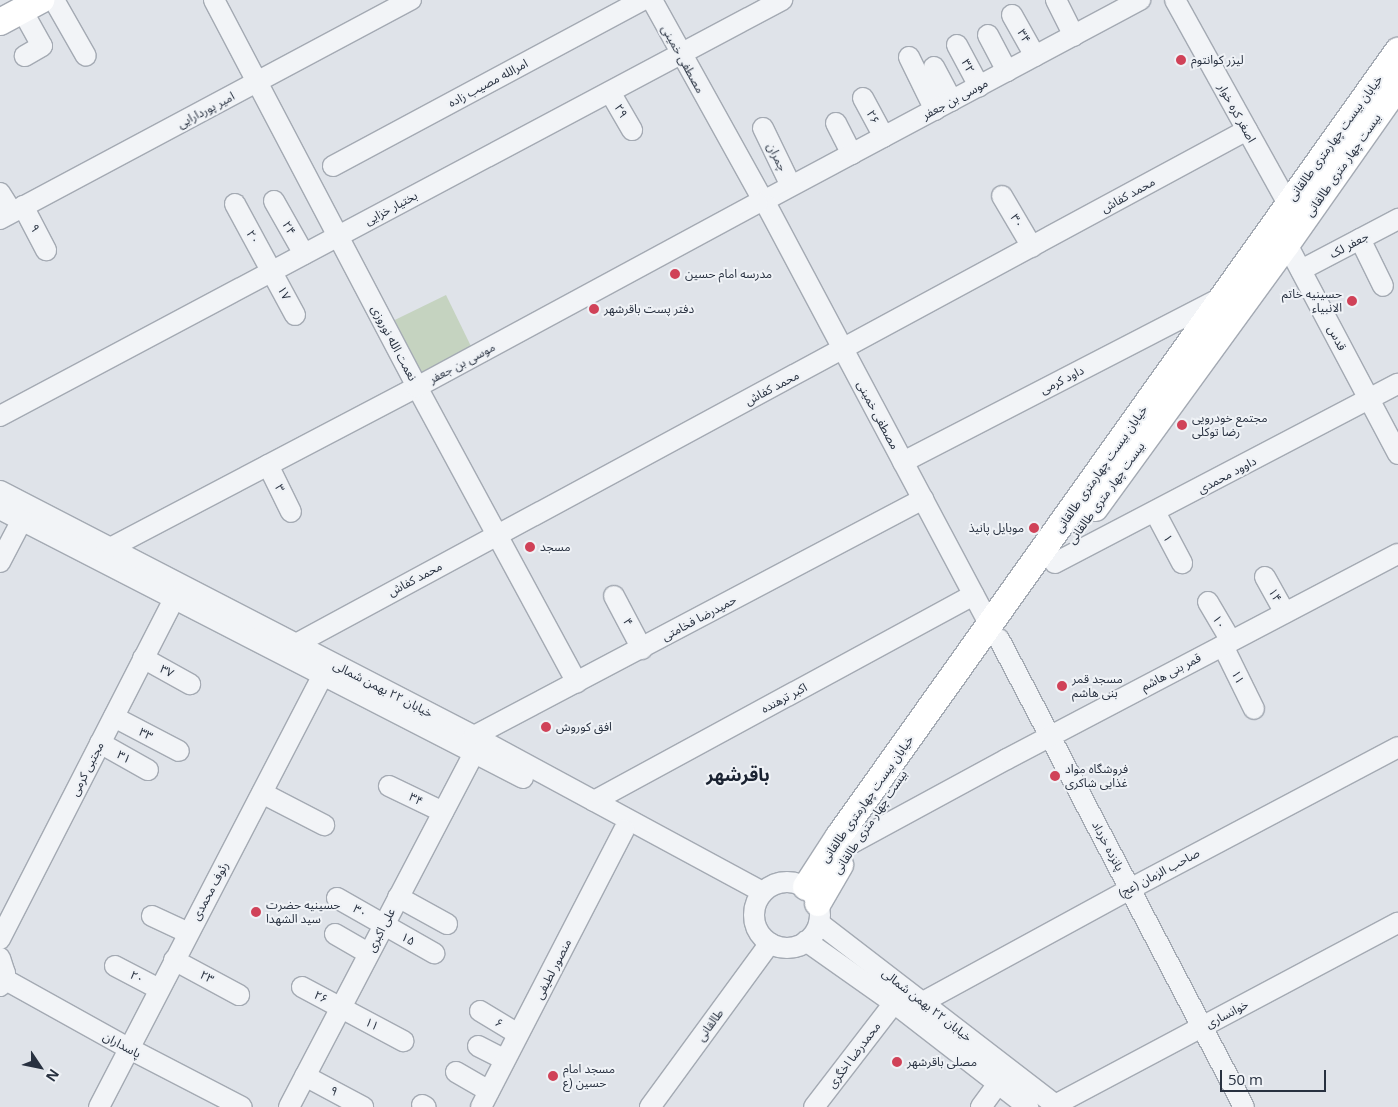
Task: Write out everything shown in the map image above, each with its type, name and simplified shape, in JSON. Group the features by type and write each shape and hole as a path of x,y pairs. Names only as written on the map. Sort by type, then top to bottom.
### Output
{"main road":[{"name":"خیابان بیست چهارمتری طالقانی","path":"814,904 847,839 994,632 1222,298 1288,224 1398,51"},
{"name":"بیست چهار متری طالقانی","path":"994,632 1055,563 1288,224 1398,86"}],"street":[{"path":"54,0 86,56"},
{"name":"نعمت الله نوروزی","path":"214,0 256,84 417,387 577,683"},
{"name":"امیر پوردارایی","path":"12,212 411,0"},
{"name":"امرالله مصیب زاده","path":"333,166 644,0"},
{"name":"مصطفی خمینی","path":"652,0 680,54 763,201 994,632"},
{"name":"بختیار خزایی","path":"0,416 782,0"},
{"path":"1056,0 1074,36"},
{"name":"موسی بن جعفر","path":"112,547 417,387 1140,0"},
{"name":"اصغر کره خوار","path":"1175,0 1247,130 1288,224"},
{"path":"21,11 42,46 25,56"},
{"name":"۳۴","path":"1012,15 1035,56"},
{"path":"988,35 1007,71"},
{"name":"۳۲","path":"957,45 979,86"},
{"path":"909,57 943,105"},
{"path":"934,67 943,105"},
{"name":"۲۹","path":"610,92 632,130"},
{"name":"۲۶","path":"863,98 884,137"},
{"path":"836,123 852,154"},
{"name":"چمران","path":"763,128 791,186"},
{"name":"محمد کفاش","path":"296,644 1247,130"},
{"path":"0,193 12,212"},
{"name":"۳۰","path":"1002,196 1032,247"},
{"name":"۲۴","path":"274,201 304,254"},
{"name":"۲۰","path":"235,204 272,271"},
{"name":"۹","path":"12,212 46,250"},
{"name":"جعفر لک","path":"1301,270 1398,219"},
{"name":"قدس","path":"1288,224 1301,270 1398,454"},
{"path":"1360,239 1383,286"},
{"name":"۱۷","path":"272,271 295,315"},
{"name":"داود کرمی","path":"903,462 1222,298"},
{"name":"داوود محمدی","path":"1055,563 1398,384"},
{"name":"۳","path":"268,465 291,512"},
{"name":"خیابان ۲۲ بهمن شمالی","path":"0,491 112,547 296,644 624,830 760,896"},
{"name":"حمیدرضا فخامتی","path":"474,744 577,683 922,499"},
{"name":"خیابان ۲۲ بهمن شمالی","path":"0,509 323,675 594,800 760,896"},
{"name":"۱","path":"1155,512 1182,563"},
{"path":"0,562 22,520"},
{"name":"قمر بنی هاشم","path":"847,839 1050,736 1398,554"},
{"name":"۱۴","path":"1266,577 1285,613"},
{"name":"اکبر ترهنده","path":"594,800 974,595"},
{"name":"۴","path":"614,596 642,649"},
{"name":"مجتبی کرمی","path":"0,939 174,598"},
{"name":"۱۰","path":"1208,602 1227,643"},
{"name":"پانزده خرداد","path":"994,632 1244,1107"},
{"name":"۱۱","path":"1227,643 1254,709"},
{"name":"۳۷","path":"143,658 190,684"},
{"name":"رئوف محمدی","path":"99,1107 323,675"},
{"name":"۳۳","path":"114,717 179,751"},
{"name":"۳۱","path":"100,744 148,770"},
{"name":"علی اکبری","path":"289,1107 442,812 474,744"},
{"name":"صاحب الزمان (عج)","path":"922,1002 1130,888 1398,747"},
{"name":"۳۴","path":"389,786 442,812"},
{"path":"262,793 324,825"},
{"name":"منصور لطیفی","path":"485,1099 624,830"},
{"path":"789,882 814,904 814,933 806,941 788,948 770,943 757,929 754,920 760,896 771,886 789,882"},
{"path":"398,897 447,924"},
{"name":"۳۰","path":"337,898 383,925"},
{"name":"خیابان ۲۲ بهمن شمالی","path":"814,904 922,1002 1057,1106"},
{"path":"152,916 188,933"},
{"name":"خوانساری","path":"1057,1106 1398,923"},
{"name":"۱۵","path":"383,925 434,953"},
{"path":"336,934 369,954"},
{"name":"خیابان ۲۲ بهمن شمالی","path":"806,941 894,1003 1028,1107"},
{"name":"طالقانی","path":"650,1107 770,943"},
{"path":"0,958 5,967 2,982"},
{"name":"۲۳","path":"174,960 239,995"},
{"name":"۲۰","path":"115,966 159,989"},
{"name":"پاسداران","path":"2,982 242,1107"},
{"name":"۲۶","path":"302,987 340,1008"},
{"name":"محمدرضا اخگری","path":"814,1107 894,1003"},
{"name":"۱۱","path":"340,1008 403,1041"},
{"name":"۶","path":"480,1012 518,1034"},
{"path":"478,1046 505,1060"},
{"path":"456,1072 485,1099"},
{"name":"۹","path":"305,1076 363,1107"},
{"path":"981,1107 998,1084"}],"green space":[{"path":"446,295 473,351 422,376 395,320"}],"place":[{"name":"لیزر کوانتوم","path":"1181,60"},
{"name":"مدرسه امام حسین","path":"675,274"},
{"name":"حسینیه خاتم الانبیاء","path":"1352,301"},
{"name":"دفتر پست باقرشهر","path":"594,309"},
{"name":"مجتمع خودرویی رضا توکلی","path":"1182,425"},
{"name":"موبایل پانیذ","path":"1034,528"},
{"name":"مسجد","path":"530,547"},
{"name":"مسجد قمر بنی هاشم","path":"1062,686"},
{"name":"افق کوروش","path":"546,727"},
{"name":"فروشگاه مواد غذایی شاکری","path":"1055,776"},
{"name":"حسینیه حضرت سید الشهدا","path":"256,912"},
{"name":"مصلی باقرشهر","path":"897,1062"},
{"name":"مسجد امام حسین (ع","path":"553,1076"}],"district":[{"name":"باقرشهر","path":"738,774"}]}
